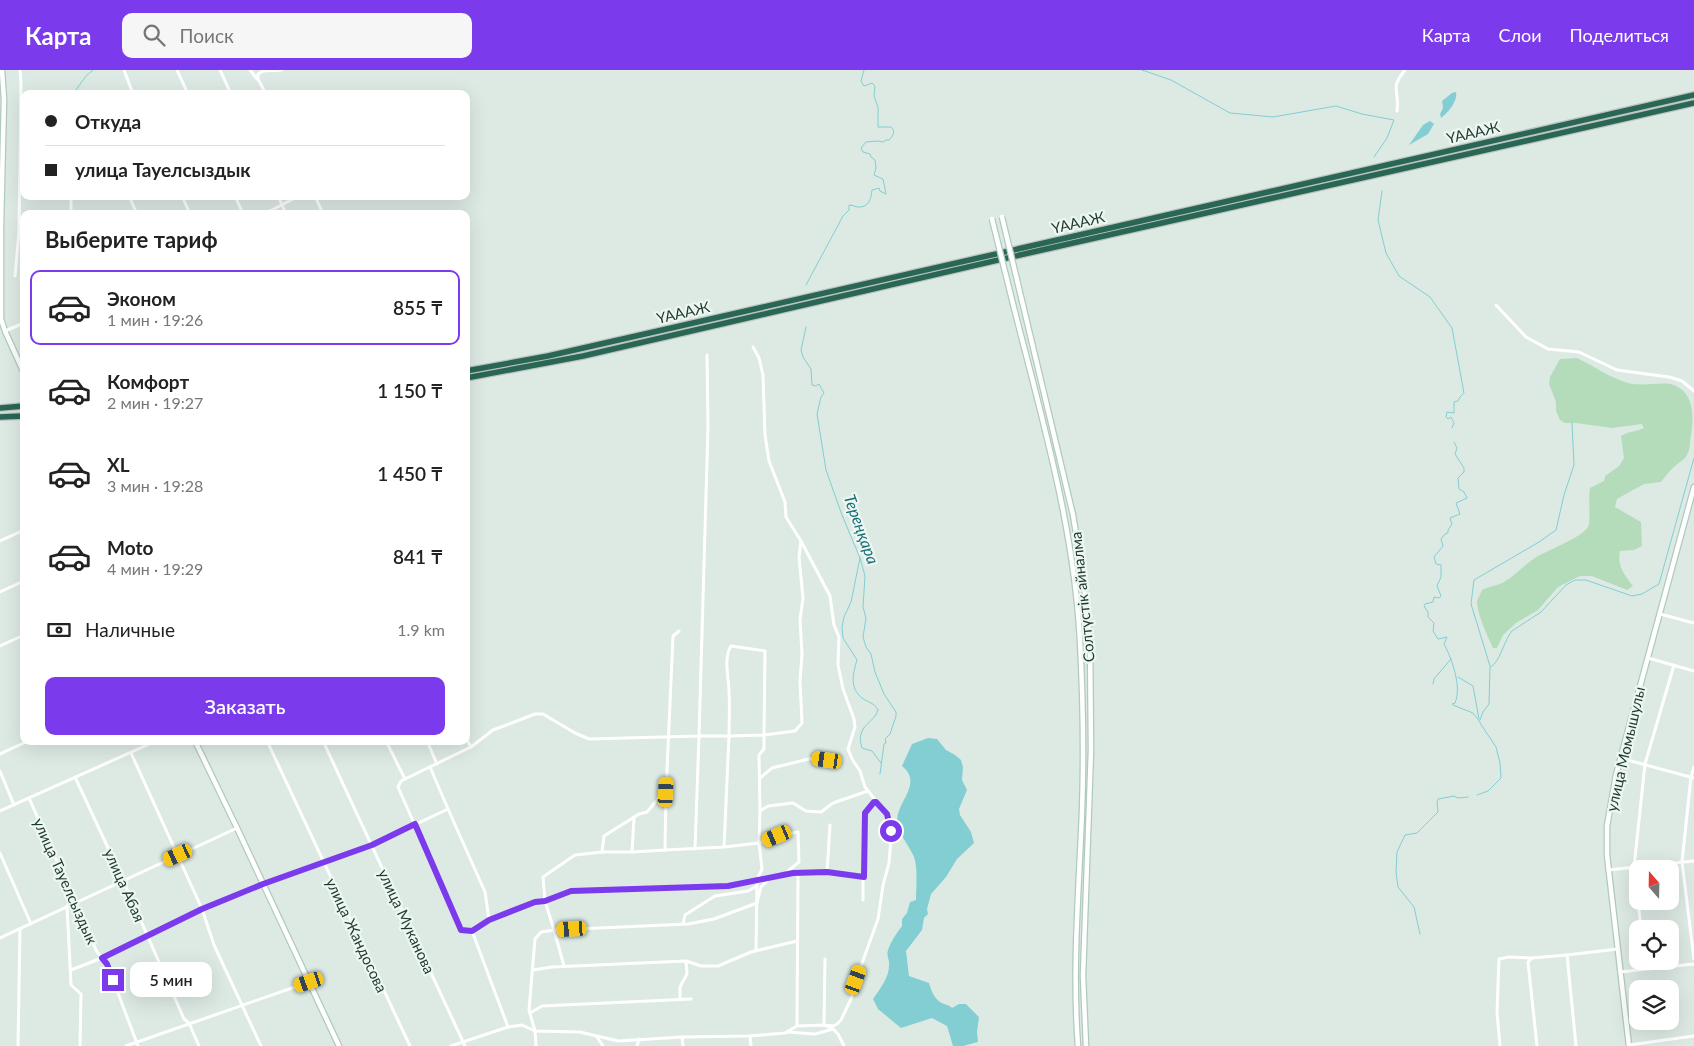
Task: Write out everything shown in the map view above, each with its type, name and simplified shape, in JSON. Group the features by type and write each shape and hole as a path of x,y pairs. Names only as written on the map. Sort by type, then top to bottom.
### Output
{"highway":[{"name":"ҮАААЖ","path":"470,370 548,356 791,299 1694,95"},
{"name":"ҮАААЖ","path":"470,377 583,356 1694,103"},
{"path":"0,408 20,407"},
{"path":"0,417 20,416"}],"street":[{"path":"2,70 1,319 3,329 20,365"},
{"path":"20,70 21,90"},
{"path":"124,70 132,90"},
{"path":"177,70 186,90"},
{"path":"220,70 229,90"},
{"path":"250,70 264,90"},
{"path":"258,79 260,72 282,70"},
{"path":"1397,111 1398,103 1395,85 1405,70"},
{"path":"15,276 20,200"},
{"path":"280,200 284,210"},
{"path":"272,210 292,200"},
{"name":"Солтүстік айналма","path":"1002,217 1073,515 1083,576 1090,639 1091,750 1083,976 1086,1046"},
{"name":"Солтүстік айналма","path":"992,219 1065,515 1074,577 1080,641 1083,746 1074,979 1078,1046"},
{"path":"1496,305 1526,337 1548,349 1579,352 1617,370 1669,377 1682,381 1694,391"},
{"path":"1016,313 1024,311"},
{"path":"3,329 20,324"},
{"path":"753,347 759,358 763,375 765,435 769,461 785,502 786,517 830,596 834,625 838,637 838,665 843,689 855,727 848,749 868,791 887,814 891,839 889,863 883,885 878,920 851,999 841,1020 833,1026 797,1026 785,1032"},
{"path":"694,849 708,427 707,355"},
{"name":"улица Момышулы","path":"1629,1045 1608,870 1607,826 1620,758 1694,487"},
{"path":"0,541 20,532"},
{"path":"801,541 799,557 803,598 800,620 802,724 795,731 764,735 589,739 543,714 535,714 493,730 471,747 404,779 398,784 398,787 461,930 472,931 489,920 535,902 545,901 571,891 728,886 798,873 827,872 864,877"},
{"path":"0,592 20,583"},
{"path":"1660,614 1694,623"},
{"path":"665,850 673,636 680,631"},
{"path":"0,646 20,636"},
{"path":"724,847 730,690 726,675 728,650 731,646 765,651 764,750 759,755 759,843 762,869 757,880 756,951"},
{"path":"1647,658 1694,671"},
{"path":"1635,860 1645,764 1674,665"},
{"path":"0,754 20,745"},
{"path":"0,811 148,745"},
{"path":"197,745 339,1046"},
{"name":"улица Жандосова","path":"269,745 410,1046"},
{"name":"улица Муканова","path":"325,745 464,1046"},
{"path":"388,745 404,779"},
{"path":"429,745 437,764"},
{"path":"132,753 202,909 214,945 261,1046"},
{"path":"760,778 772,768 813,758 827,760 830,766"},
{"path":"1620,758 1692,777"},
{"path":"430,767 485,892 489,920"},
{"path":"1694,767 1682,862 1694,959"},
{"path":"0,771 14,805"},
{"name":"улица Абая","path":"75,777 184,1019 190,1023 199,1046"},
{"path":"760,811 768,806 793,804 806,811 821,812 833,803 868,791"},
{"path":"602,852 604,836 639,814 646,812 666,792"},
{"name":"улица Тауелсыздык","path":"30,798 97,952 107,964 137,1044"},
{"path":"864,900 865,813 876,802"},
{"path":"71,970 102,958 202,909 263,884 324,864 372,845 448,809"},
{"path":"632,852 634,818"},
{"path":"827,872 830,825"},
{"path":"0,938 237,828"},
{"path":"564,966 545,901 543,877 575,855 602,852 724,847 759,843 777,836 798,832 799,862 793,869 782,875"},
{"path":"0,853 31,924"},
{"path":"1679,862 1694,861"},
{"path":"1608,870 1629,868"},
{"path":"797,1026 798,873"},
{"path":"757,903 762,887 771,877"},
{"path":"683,924 685,916 715,896 748,892 757,886"},
{"path":"536,1046 536,1031 530,1013 535,940 541,932 683,924 714,919 757,903"},
{"path":"67,906 71,984 81,994 80,1046"},
{"path":"18,1046 20,929"},
{"path":"472,931 508,1027"},
{"path":"533,970 564,966 686,961 701,966 718,966 756,951 797,941"},
{"path":"1500,1046 1497,1012 1499,959 1509,957 1532,958 1618,949"},
{"path":"1567,955 1576,1046"},
{"path":"1532,958 1528,962 1537,1046"},
{"path":"824,1025 825,960"},
{"path":"680,999 680,987 686,974 686,961"},
{"path":"1679,966 1694,964"},
{"path":"1620,972 1637,970"},
{"path":"126,1046 137,1044 242,1004 309,982"},
{"path":"530,1013 542,1006 691,999"},
{"path":"451,1046 508,1027 522,1025 536,1031 580,1032 618,1041 682,1037 750,1036 785,1032 815,1034 833,1029"},
{"path":"824,1025 833,1029 838,1034 844,1046"},
{"path":"596,1036 603,1046"},
{"path":"750,1036 751,1046"},
{"path":"1629,1045 1694,1036"},
{"path":"682,1037 683,1046"},
{"path":"636,1046 639,1039"}],"green space":[{"path":"1577,358 1621,381 1640,384 1669,384 1686,393 1692,413 1689,450 1685,458 1670,470 1661,482 1644,484 1617,499 1615,507 1641,522 1642,546 1634,550 1620,551 1619,556 1622,570 1633,586 1627,590 1592,576 1580,576 1558,587 1538,610 1516,623 1503,635 1497,648 1493,648 1477,606 1482,590 1504,582 1538,556 1585,531 1589,524 1590,488 1604,481 1605,476 1619,466 1624,458 1621,436 1644,428 1642,424 1612,428 1565,423 1560,420 1549,384 1550,377 1560,359"}],"water":[{"path":"1456,92 1454,103 1441,118 1442,101"},
{"path":"1430,121 1434,124 1428,134 1409,145 1423,125"},
{"path":"928,738 937,739 946,750 961,760 963,767 962,780 967,790 959,809 960,815 971,832 974,843 957,859 946,877 931,894 927,909 928,914 924,918 922,930 906,951 909,976 929,983 934,996 940,1002 952,1008 959,1004 966,1004 979,1017 978,1042 963,1046 953,1046 947,1026 932,1018 901,1028 878,1009 873,999 884,983 889,970 889,947 902,926 902,919 907,913 910,902 916,900 914,857 899,830 897,822 900,807 910,786 908,773 902,766 912,744"}],"waterway":[{"path":"76,90 93,70"},
{"name":"Тереңқара","path":"806,285 843,216 849,210 849,205 864,206 870,200 872,190 879,188 880,191 886,194 883,179 874,175 876,168 875,160 870,154 863,152 861,148 866,142 889,140 894,132 891,127 878,127 878,107 874,96 875,86 872,83 864,86 861,81 864,70"},
{"path":"1142,70 1171,80 1230,113 1273,117 1336,106 1362,114 1394,120 1387,138 1374,157"},
{"path":"1382,191 1378,220 1386,253 1399,276 1430,297 1452,328 1464,393 1458,401 1454,402 1454,413 1447,412 1446,417 1448,419 1451,417 1454,423 1452,428"},
{"name":"Тереңқара","path":"806,327 801,350 811,369 812,385 816,386 819,384 824,393 821,397 817,414 826,470 860,558 865,576 863,607 866,618 863,637 866,647 871,654 875,672 884,694 896,712 890,734 885,739 886,743 884,744 880,774"},
{"path":"1490,666 1471,604 1474,580 1556,530 1564,495 1574,465 1572,423"},
{"path":"1454,442 1457,448 1455,454 1464,468 1464,472 1458,478 1459,489 1464,492 1467,498 1456,503 1460,514 1450,518 1452,524 1448,533 1441,539 1443,546 1434,557 1436,564 1441,565 1441,577 1437,586 1441,596 1439,598 1434,597 1433,602 1424,606 1428,612 1428,617 1434,623 1433,631 1438,639 1447,637 1444,644 1453,665 1457,681 1457,696 1455,703 1452,704 1473,713 1480,722"},
{"path":"1480,720 1489,704 1490,667 1497,661 1509,635 1541,612 1566,585 1575,580 1586,580 1632,596 1642,594 1659,584 1694,458"},
{"path":"860,558 851,602 844,617 842,627 843,638 857,660 853,675 855,689 862,698 873,704 878,710 861,734 862,748 872,751 881,763"},
{"path":"1433,684 1434,679 1451,659"},
{"path":"1458,677 1473,686 1479,719"},
{"path":"1477,795 1488,791 1501,778 1496,747 1480,723"},
{"path":"1420,934 1414,907 1398,887 1396,872 1397,852 1405,835 1417,833 1438,812 1438,799 1454,796 1458,798 1468,797"}],"route":[{"path":"113,980 107,964 102,958 202,909 263,884 324,864 372,845 415,824 461,930 472,931 489,920 535,902 545,901 571,891 728,886 793,873 827,872 864,877 865,813 874,802 880,805 887,814 891,831"}]}
